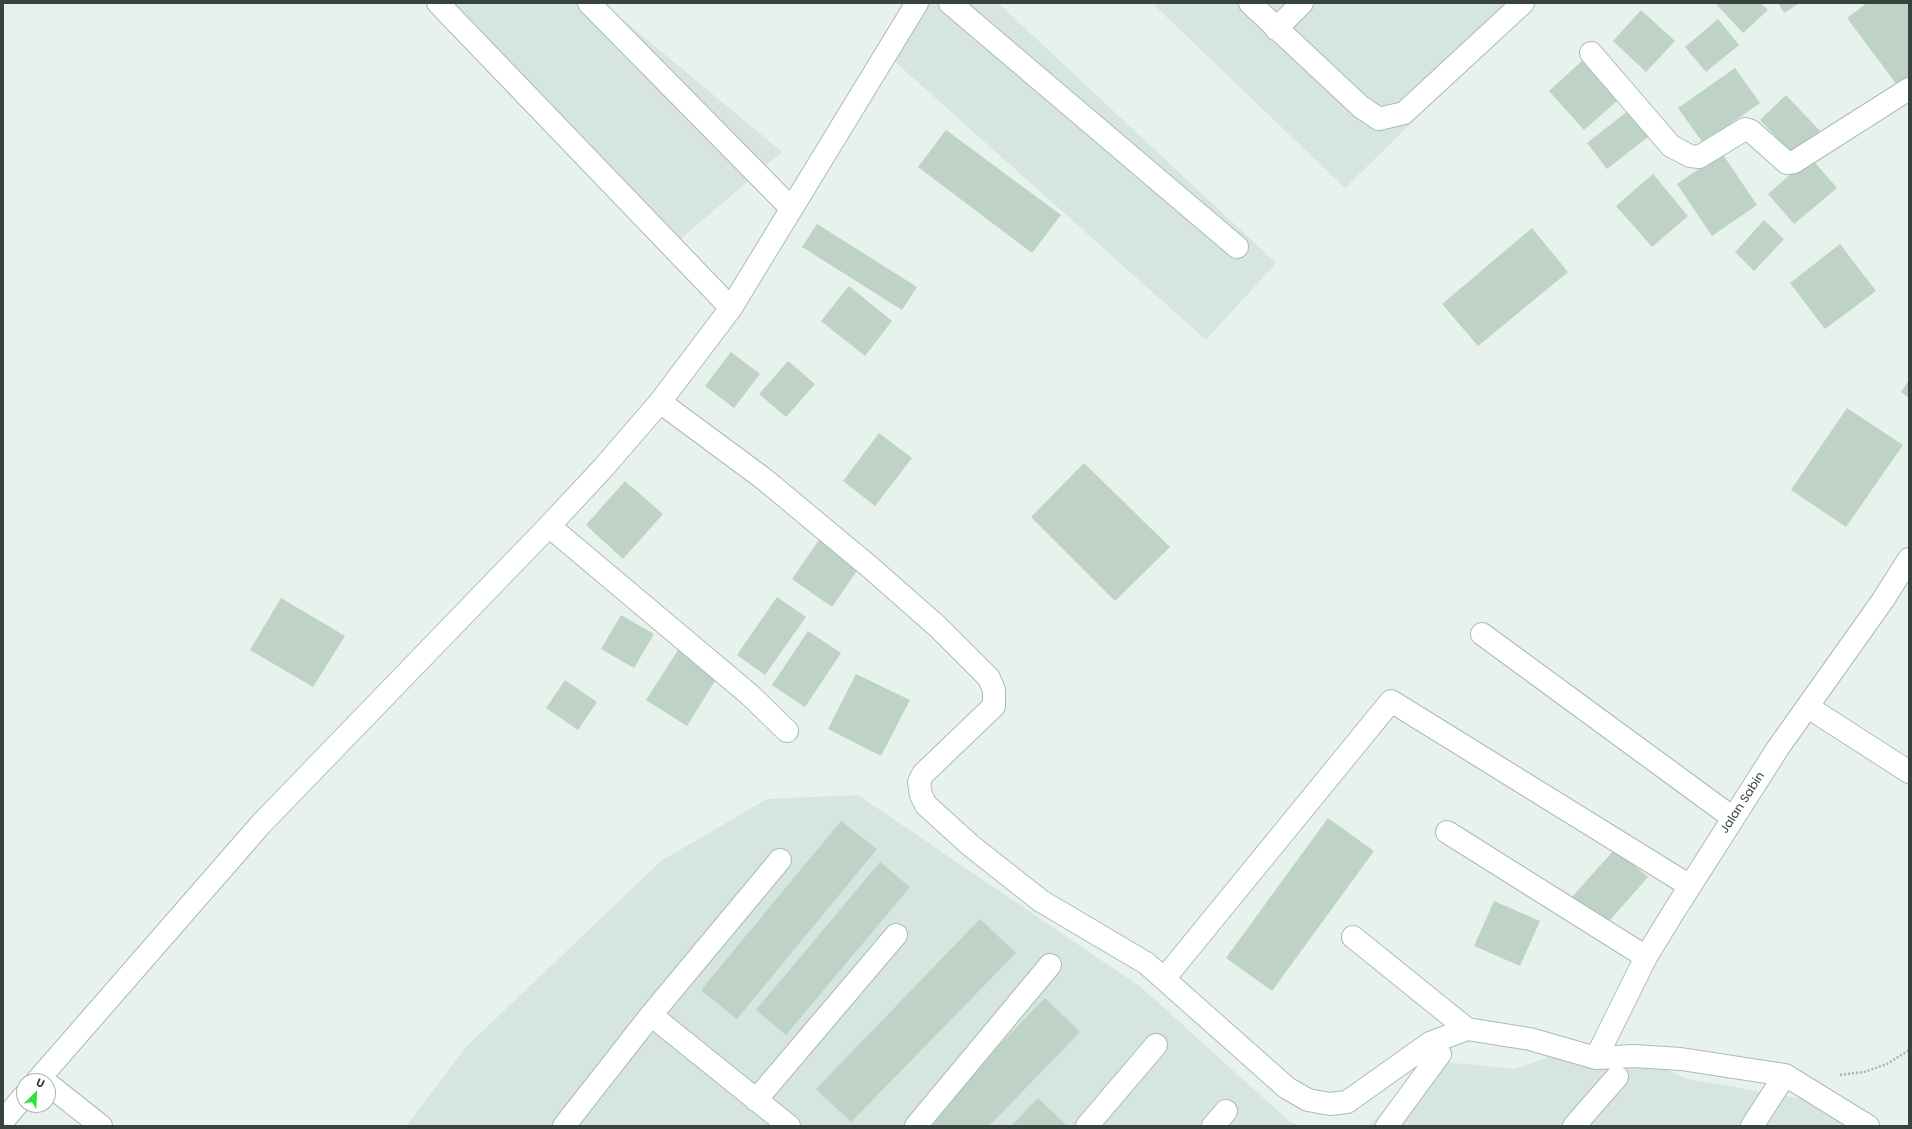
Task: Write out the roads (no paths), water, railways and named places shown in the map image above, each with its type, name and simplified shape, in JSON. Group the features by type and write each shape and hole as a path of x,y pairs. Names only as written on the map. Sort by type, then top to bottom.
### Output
{"street":[{"path":"438,3 731,308"},
{"path":"589,3 791,208"},
{"path":"49,1073 261,824 482,593 549,526 604,467 660,402 731,308 917,3"},
{"path":"950,3 1237,247"},
{"path":"1250,3 1361,107 1379,119 1404,113 1523,3"},
{"path":"1276,29 1302,3"},
{"path":"1591,53 1671,146 1690,156 1699,157 1745,129 1751,131 1787,163 1794,162 1909,89"},
{"path":"660,402 764,479 871,568 938,627 989,678 994,690 994,706 923,774 919,782 921,795 926,805 970,845 1041,901 1146,963 1287,1088 1308,1100 1330,1104 1347,1102 1430,1043 1468,1029 1530,1039 1596,1058 1634,1056 1681,1059 1785,1075 1868,1126"},
{"path":"549,526 750,695 788,731"},
{"name":"Jalan Sabin","path":"1596,1058 1646,958 1690,886 1778,748 1883,600 1909,559"},
{"path":"1482,634 1733,818"},
{"path":"1164,979 1391,701 1690,886"},
{"path":"1808,707 1909,772"},
{"path":"1448,832 1646,958"},
{"path":"565,1126 651,1015 780,860"},
{"path":"756,1100 896,935"},
{"path":"1353,937 1468,1029"},
{"path":"916,1126 1050,965"},
{"path":"651,1015 789,1126"},
{"path":"1087,1126 1156,1045"},
{"path":"1387,1126 1440,1054"},
{"path":"1752,1126 1785,1075"},
{"path":"1574,1126 1617,1077"},
{"path":"56,1092 101,1126"},
{"path":"3,1120 16,1105"}]}
